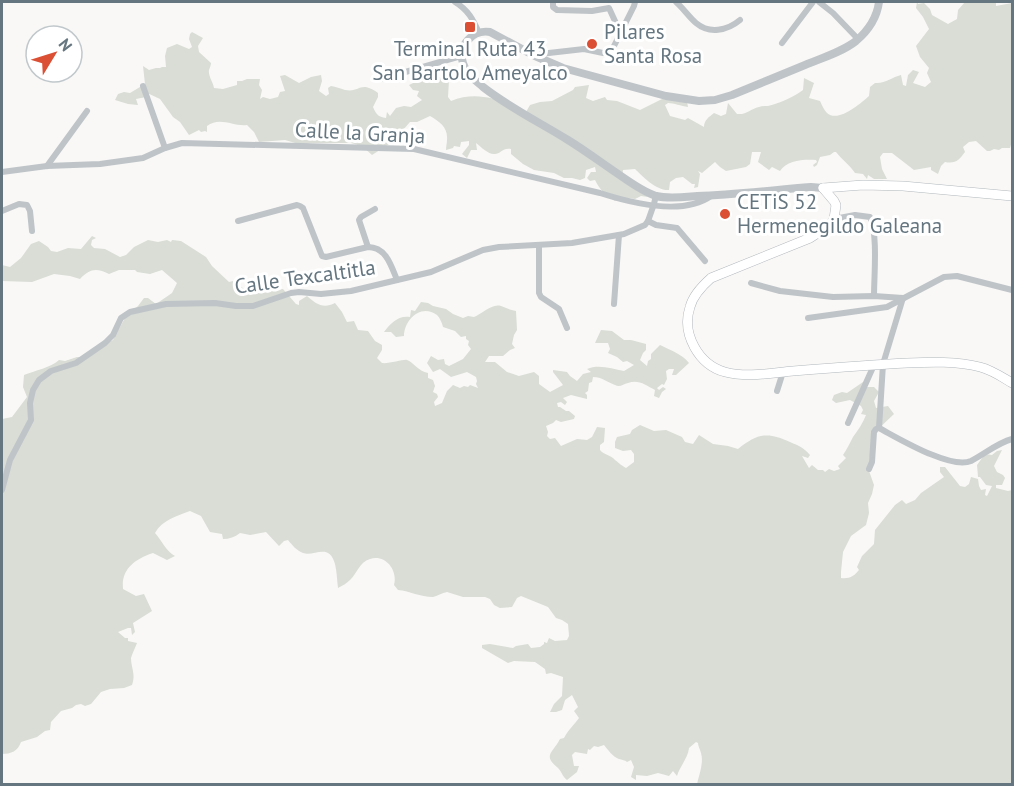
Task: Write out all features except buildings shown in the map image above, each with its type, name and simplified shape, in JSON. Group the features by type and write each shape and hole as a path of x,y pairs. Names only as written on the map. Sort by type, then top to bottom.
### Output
{"main road":[{"path":"824,188 863,185 903,186 1012,196"},
{"path":"824,188 834,201 836,210 829,226 810,238 711,278 696,294 687,319 689,333 700,356 709,365 728,373 749,375 879,364 957,363 981,367 1012,383"}],"street":[{"path":"455,2 472,16 478,33"},
{"path":"553,2 553,7 557,10 592,11 609,8 620,32"},
{"path":"535,56 584,49 608,54 613,49 635,2"},
{"path":"676,2 697,24 710,30 727,29 740,20"},
{"path":"782,43 813,2"},
{"path":"819,2 858,39"},
{"path":"824,188 811,187 655,200 568,140 497,98 468,74 461,56 462,49 471,36 485,31 490,32 535,56 580,73 666,96 699,101 715,100 833,54 858,39 873,22 879,2"},
{"path":"381,79 461,56"},
{"path":"143,86 165,148"},
{"path":"47,166 87,111"},
{"name":"Calle la Granja","path":"2,172 142,158 182,143 414,149 600,193 628,202 655,200"},
{"path":"655,200 648,221 656,225 677,228 705,261"},
{"path":"2,211 19,204 27,205 32,231"},
{"path":"237,221 300,206 303,208 321,256 374,247 383,252 389,260 398,280"},
{"path":"368,247 358,220 375,209"},
{"path":"834,219 855,215 870,217 874,239 874,296"},
{"name":"Calle Texcaltitla","path":"2,490 10,460 31,420 30,403 33,390 39,380 51,371 76,363 105,343 113,335 121,318 130,312 166,304 214,303 253,306 291,293 321,294 351,291 431,272 483,250 572,243 619,235 645,225 648,221"},
{"path":"614,304 619,235"},
{"path":"539,245 539,293 541,297 559,309 567,328"},
{"path":"808,318 887,307 944,277 957,276 1012,290"},
{"path":"751,283 780,291 833,297 903,298"},
{"path":"848,423 879,364 903,298"},
{"path":"871,466 874,432 878,429 879,364"},
{"path":"777,391 783,372"},
{"path":"878,429 931,455 957,463 968,462 1012,439"}],"shaded area":[{"path":"917,2 918,4 924,3 932,15 948,24 957,19 958,10 965,2 996,2 996,6 1012,3 1012,141 1010,148 987,151 976,141 969,142 963,147 965,152 961,157 955,162 945,162 938,174 931,170 931,167 914,170 892,153 883,153 880,157 887,179 874,179 868,175 867,179 863,174 855,173 836,152 820,157 814,167 816,160 806,160 791,162 780,171 772,167 769,170 758,162 761,152 752,152 750,164 746,167 726,171 715,162 702,173 698,171 700,174 698,187 694,188 695,184 683,177 670,182 669,190 664,190 650,183 635,169 623,170 622,181 648,197 641,196 635,199 615,201 599,187 595,180 590,181 587,178 591,172 596,172 595,167 586,170 585,178 580,180 534,170 511,154 511,149 493,154 476,143 477,150 471,150 467,158 462,154 469,145 469,141 461,142 460,147 454,146 446,150 445,128 430,116 417,122 410,122 403,130 403,142 389,144 372,155 362,146 351,143 302,145 285,140 259,142 247,125 222,122 207,126 207,132 199,130 189,135 160,99 145,92 146,97 136,99 138,105 115,100 118,94 130,93 145,84 143,66 149,70 166,67 167,48 177,44 189,49 192,47 189,39 192,32 203,38 198,46 199,52 211,63 209,72 214,88 223,89 237,85 237,81 260,79 259,85 262,90 260,99 263,97 270,99 278,97 280,92 285,91 280,76 285,75 299,83 321,75 319,91 326,96 331,86 345,90 363,87 372,89 378,93 373,107 375,112 386,118 387,112 390,116 396,108 411,107 422,100 417,96 419,91 413,90 409,85 434,77 449,80 448,97 451,101 480,96 498,100 526,112 530,105 552,101 575,87 589,85 586,98 593,101 605,97 607,100 617,101 640,110 664,98 687,102 688,107 670,103 665,105 670,116 685,120 688,118 704,127 706,121 714,113 721,116 726,114 728,103 737,114 740,114 791,97 803,90 804,78 814,83 809,98 820,101 827,113 837,116 855,108 869,96 870,87 875,83 901,75 903,85 906,86 908,75 913,70 919,72 913,83 925,87 931,82 927,73 929,68 920,57 916,46 929,29 916,8"},
{"path":"92,236 96,238 92,240 91,245 94,248 105,249 120,257 148,240 181,241 206,257 229,282 233,281 245,289 262,283 271,291 283,289 299,305 299,301 307,296 320,305 327,306 335,303 347,322 354,321 358,330 368,331 375,341 382,345 377,358 382,363 407,360 428,373 428,378 433,380 435,386 433,392 438,397 434,402 435,406 442,403 447,391 453,385 460,388 470,385 478,388 476,377 467,372 451,377 440,369 433,372 427,363 431,356 438,360 444,359 445,364 449,366 463,359 471,349 466,336 461,337 455,331 443,327 437,315 425,311 414,315 407,324 404,336 396,337 391,332 384,332 398,319 410,317 411,310 415,311 421,302 446,309 463,318 474,317 498,305 516,311 517,330 512,344 515,348 503,356 489,356 485,362 495,362 507,372 519,376 534,372 539,376 539,384 550,392 563,385 553,370 567,372 577,381 583,374 591,372 587,369 606,367 624,371 634,365 627,361 623,362 608,353 610,349 608,343 595,343 601,330 612,331 624,340 646,344 646,350 640,360 647,366 651,354 660,345 689,363 676,375 672,375 674,369 666,371 667,379 664,385 657,388 666,389 659,398 654,396 655,390 642,383 632,382 618,386 593,377 585,393 587,399 571,395 563,398 567,402 565,405 561,402 557,403 558,407 575,416 574,419 561,422 556,420 546,426 547,436 550,439 555,438 561,446 577,439 587,440 592,437 597,427 605,428 604,442 600,445 600,450 626,468 634,462 634,454 631,450 623,451 615,448 615,442 617,437 630,434 640,425 654,431 666,430 682,437 685,442 693,444 699,435 713,444 738,449 757,437 775,436 805,450 810,455 808,458 802,456 809,468 812,465 825,472 829,469 834,471 840,469 838,466 846,458 843,455 866,415 861,414 863,410 861,406 850,400 836,403 832,400 834,395 847,393 863,382 866,387 874,387 879,392 874,401 876,408 888,406 894,414 874,433 868,468 874,485 868,503 869,513 866,525 851,536 843,552 841,578 852,577 859,570 857,567 862,556 874,544 875,530 895,505 902,500 906,504 915,500 944,477 940,472 940,467 945,467 960,486 965,487 969,484 971,477 978,479 981,490 986,489 985,495 987,496 992,486 986,485 978,477 977,465 985,454 992,455 1002,450 994,466 997,472 1005,478 1002,485 996,485 996,488 1012,490 1012,784 697,784 702,761 696,742 689,748 677,776 673,771 669,776 658,773 647,776 636,775 636,780 631,777 634,767 631,760 627,762 617,758 604,745 588,749 587,754 575,752 572,755 574,766 579,766 577,772 567,780 550,757 560,739 564,738 579,718 574,711 578,707 572,695 565,700 562,710 550,712 562,696 563,677 551,673 546,674 545,669 535,662 508,663 482,648 482,645 490,644 513,648 528,644 531,648 540,647 544,642 547,643 549,638 555,641 567,640 568,624 556,618 548,607 521,596 517,598 512,607 500,608 485,597 463,597 447,592 428,597 398,590 394,585 394,574 390,565 376,558 363,563 350,580 338,588 335,564 329,554 325,552 303,553 288,540 279,546 266,532 250,535 240,533 232,538 223,539 222,534 210,532 201,516 190,511 166,522 155,533 175,556 167,560 153,553 146,555 130,566 124,576 123,589 136,596 144,594 152,611 133,623 135,632 132,635 131,628 118,632 128,638 128,641 137,643 131,658 132,685 101,692 91,704 76,705 61,711 51,722 50,730 21,742 14,751 2,754 2,419 12,417 27,397 23,387 24,375 59,360 86,357 113,340 126,316 144,298 156,304 172,293 177,283 162,270 150,274 135,270 119,270 109,274 94,270 80,279 54,274 32,282 2,281 2,265 10,267 21,258 31,244 39,241 51,251 57,252 68,248 81,249"}],"place":[{"name":"Terminal Ruta 43 San Bartolo Ameyalco","path":"470,27"},
{"name":"Pilares Santa Rosa","path":"592,44"},
{"name":"CETiS 52 Hermenegildo Galeana","path":"725,214"}]}
